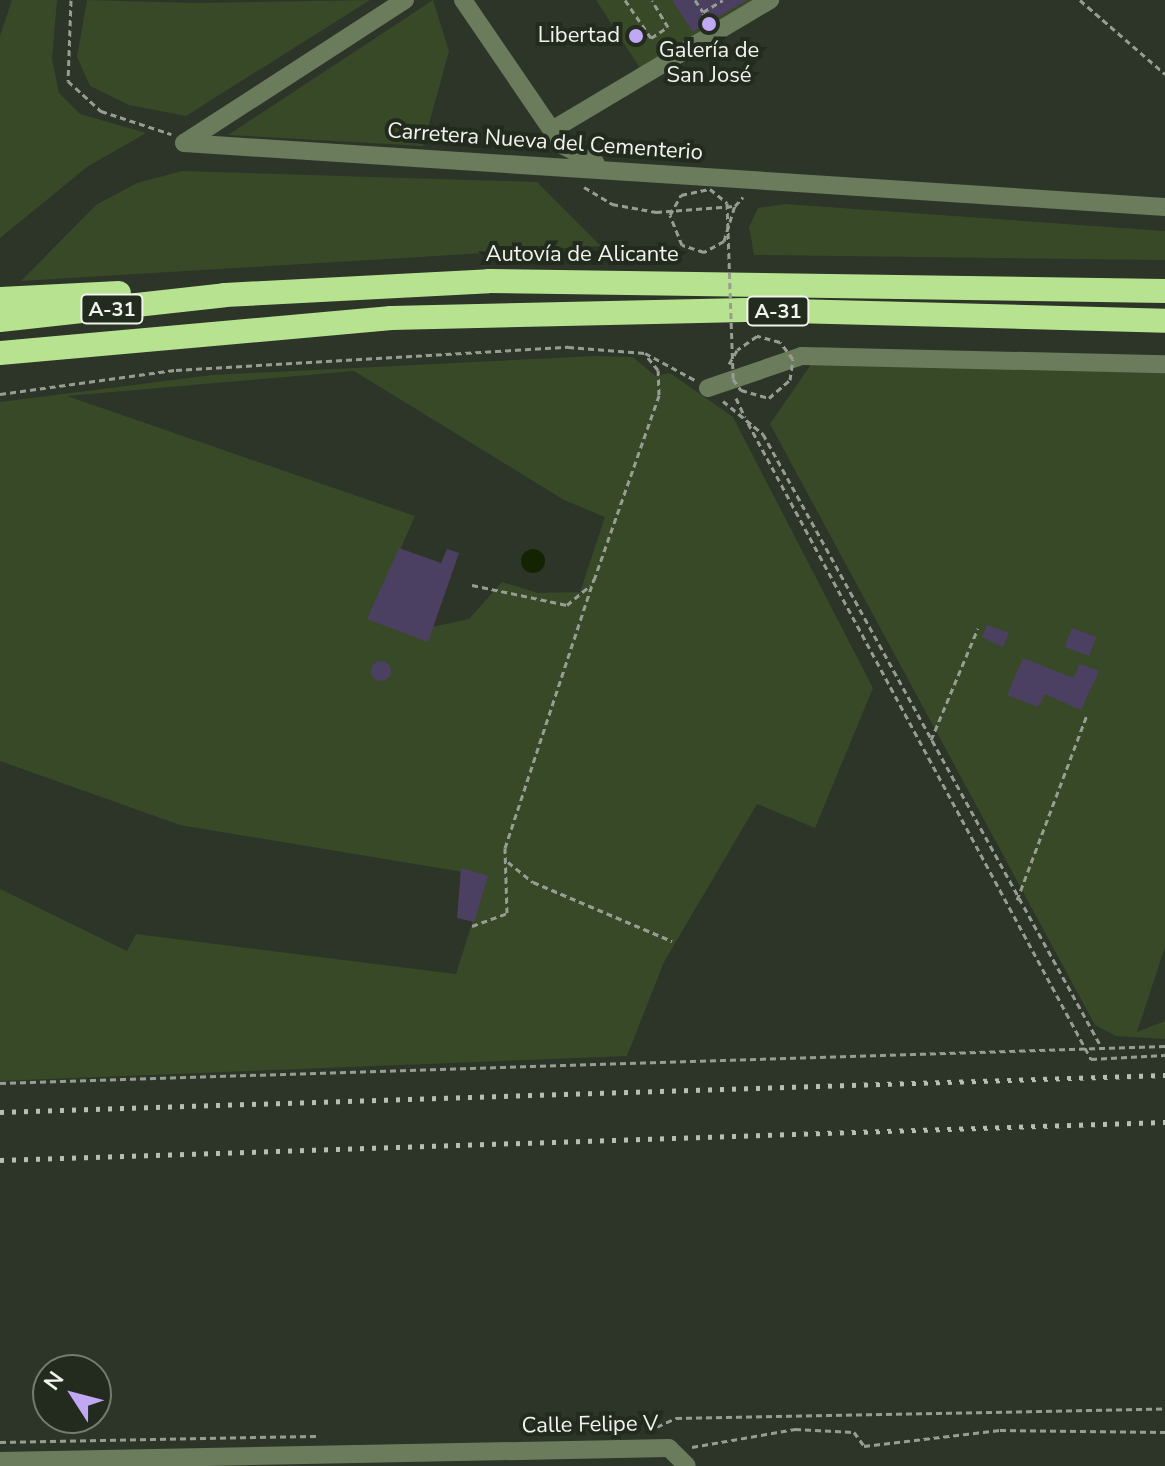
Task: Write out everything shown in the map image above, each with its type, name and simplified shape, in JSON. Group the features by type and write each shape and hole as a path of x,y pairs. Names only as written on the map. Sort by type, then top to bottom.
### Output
{"highway":[{"name":"Autovía de Alicante","path":"0,320 225,295 505,281 1165,291"},
{"path":"0,299 162,290 225,295"},
{"name":"A-31","path":"0,353 391,318 756,310 1165,321"}],"street":[{"path":"184,143 405,0"},
{"path":"463,0 552,130 575,155 605,169"},
{"path":"552,130 770,0"},
{"name":"Carretera Nueva del Cementerio","path":"184,143 1165,207"},
{"path":"708,388 802,356 1165,364"},
{"path":"669,1448 687,1466"},
{"name":"Calle Felipe V","path":"0,1461 417,1458 669,1448"}],"path":[{"path":"71,0 68,81 101,111 160,127 184,143"},
{"path":"625,0 651,38 668,27 652,0"},
{"path":"695,0 705,19"},
{"path":"703,12 723,0"},
{"path":"1080,0 1165,74"},
{"path":"582,167 584,188 612,204 656,212 735,206 724,241 704,252 682,245 670,215 681,195 710,189 727,203 733,379 741,390 769,398 790,380 793,359 780,342 757,336 737,350"},
{"path":"0,394 176,370 389,354 568,347 645,353 708,388 763,434 1017,900 1102,1048"},
{"path":"472,926 507,913 505,848 659,395 658,370 645,353"},
{"path":"747,421 1091,1059 1165,1055"},
{"path":"472,585 567,605 594,579"},
{"path":"931,740 978,628"},
{"path":"1017,900 1087,715"},
{"path":"505,848 519,875 672,941"},
{"path":"0,1083 1165,1046"},
{"path":"632,1431 676,1418 1165,1409"},
{"name":"Calle Felipe V","path":"669,1448 738,1443 751,1431 795,1429 854,1432 864,1446 1000,1430 1165,1432"},
{"path":"0,1442 331,1436"}],"shaded area":[{"path":"12,0 57,0 52,59 59,93 80,114 146,133 87,167 0,238 0,36"},
{"path":"87,0 195,3 370,0 186,116 129,105 90,86 77,57"},
{"path":"433,0 449,51 423,146 228,135"},
{"path":"596,0 757,0 643,73"},
{"path":"182,171 537,182 601,246 21,281 96,205 137,183"},
{"path":"785,204 1165,231 1165,260 754,255 749,227 758,208"},
{"path":"823,347 1165,360 1165,947 1137,1032 1165,1021 1165,1039 1116,1036 1095,1025 770,424"},
{"path":"595,356 633,357 655,376 670,373 733,417 873,688 815,828 757,804 664,962 627,1056 0,1081 0,889 127,951 136,934 456,974 487,876 180,825 0,761 0,402 212,375","holes":["354,371 564,500 605,517 580,592 538,593 502,582 469,619 432,627 383,589 415,516 67,396"]},
{"path":"533,549 544,556 545,561 538,572 533,573 522,566 521,561 528,550"}],"building":[{"path":"672,0 747,0 693,32"},
{"path":"399,548 441,563 447,549 459,553 428,642 367,619"},
{"path":"987,625 1009,633 1003,647 982,637"},
{"path":"1072,628 1096,637 1089,656 1065,647"},
{"path":"1023,658 1073,678 1080,664 1099,671 1081,710 1045,694 1038,707 1007,695"},
{"path":"381,661 388,664 391,671 388,678 381,681 374,678 371,671 374,664"},
{"path":"461,868 488,876 474,922 457,918"}],"railway":[{"path":"0,1112 1165,1075"},
{"path":"0,1160 1165,1122"}],"place":[{"name":"Galería de San José","path":"709,24"},
{"name":"Libertad","path":"636,36"}]}
